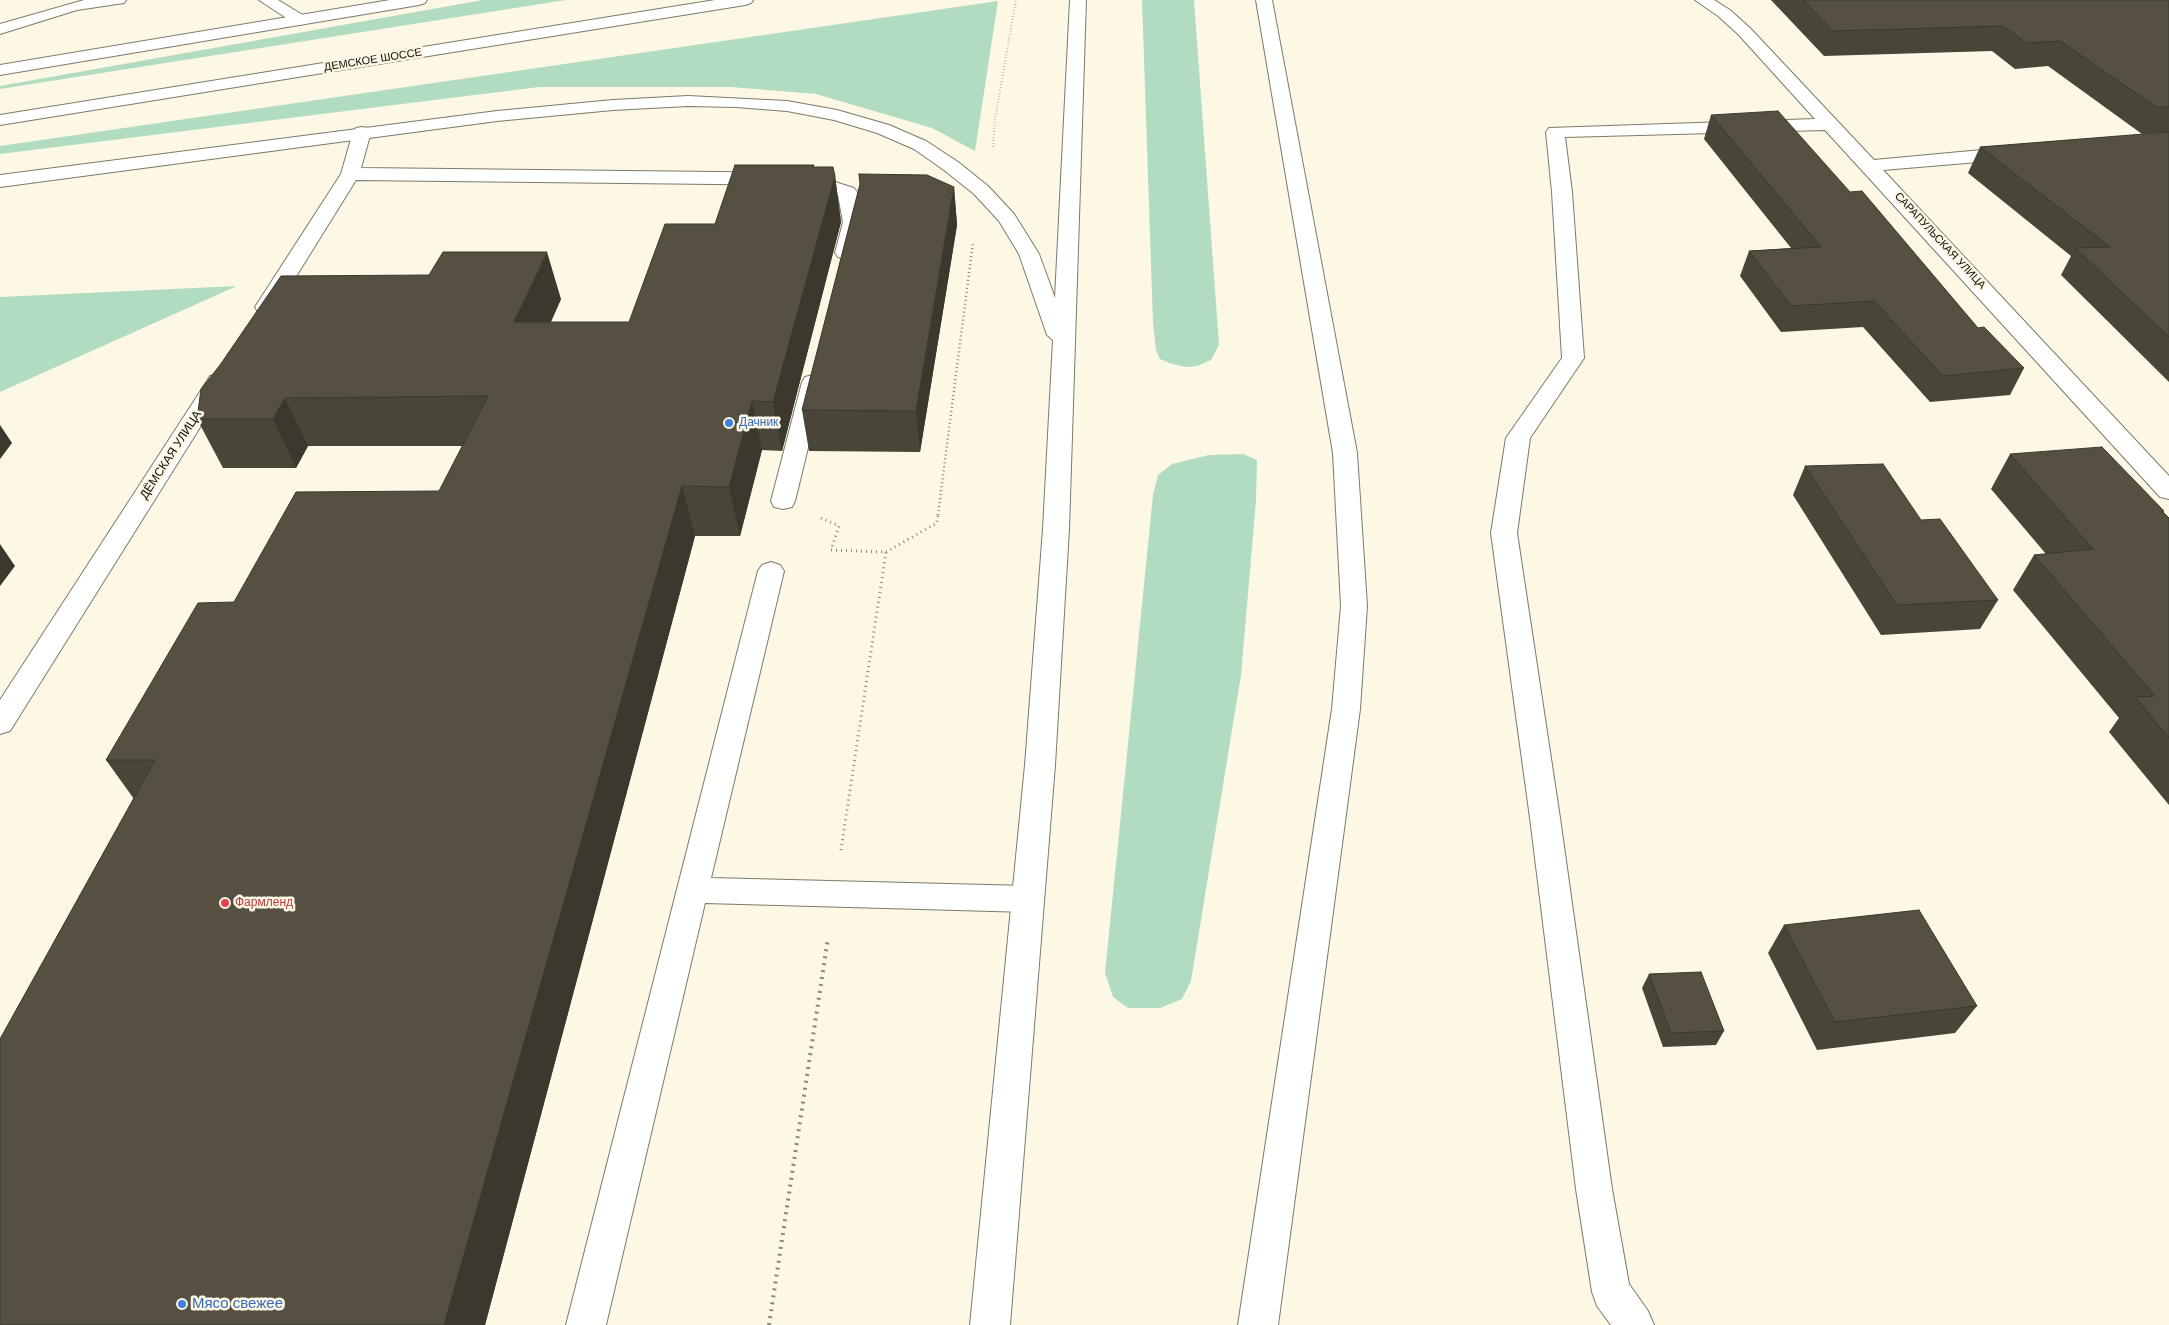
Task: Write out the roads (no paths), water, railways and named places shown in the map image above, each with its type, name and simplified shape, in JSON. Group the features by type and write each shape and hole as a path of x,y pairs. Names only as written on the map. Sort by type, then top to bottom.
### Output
{"main road":[{"path":"0,29 75,6 118,0"},
{"path":"267,0 300,20"},
{"path":"0,70 419,0"},
{"name":"ДЕМСКОЕ ШОССЕ","path":"0,120 745,0"},
{"path":"990,1325 1040,765 1055,539 1078,0"},
{"path":"1258,1325 1346,709 1354,606 1345,454 1264,0"},
{"name":"САРАПУЛЬСКАЯ УЛИЦА","path":"1703,0 1744,31 1871,166 2169,491"},
{"path":"0,181 362,132 497,116 613,105 688,101 787,106 837,115 883,128 920,145 980,190 1007,218 1029,254 1063,352"},
{"path":"1634,1325 1611,1292 1594,1189 1545,818 1504,533 1518,438 1573,358 1562,192 1555,132 1831,124"},
{"path":"255,324 350,174 362,132"},
{"path":"1871,166 2030,151"},
{"path":"350,174 806,179 847,192 853,222 841,270"},
{"name":"ДЁМСКАЯ УЛИЦА","path":"0,723 228,365"},
{"path":"783,501 816,366"},
{"path":"586,1325 771,571"},
{"path":"692,890 1028,899"}],"place":[{"name":"Дачник","path":"729,423"},
{"name":"Фармленд","path":"225,903"},
{"name":"Мясо свежее","path":"182,1304"}]}
